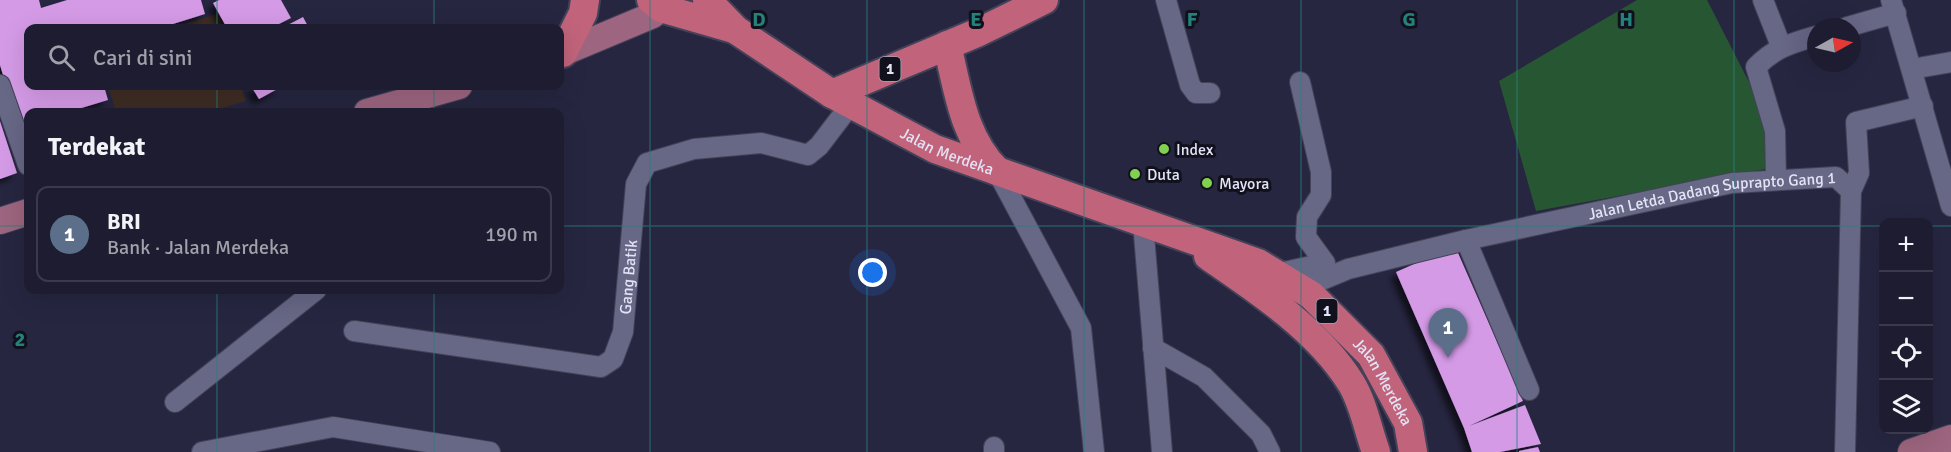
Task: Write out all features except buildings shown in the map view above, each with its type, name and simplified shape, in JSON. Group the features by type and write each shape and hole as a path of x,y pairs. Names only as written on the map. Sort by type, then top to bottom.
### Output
{"highway":[{"path":"564,48 583,13 585,0"},
{"name":"Jalan Merdeka","path":"707,0 736,30 841,99 934,149 1258,263 1311,295 1371,355 1408,423 1413,452"},
{"name":"1","path":"841,99 947,45 1044,0"},
{"name":"Jalan Merdeka","path":"660,3 736,30"},
{"path":"947,45 966,125 987,161 997,171"},
{"name":"Jalan Merdeka","path":"1179,237 1258,291 1330,354 1353,385 1376,452"}],"main road":[{"path":"564,52 653,15 660,3"},
{"path":"381,108 445,90"},
{"path":"0,221 24,213"},
{"path":"1911,452 1951,438"}],"street":[{"path":"1166,0 1190,85 1196,93 1210,93"},
{"path":"1763,0 1781,46"},
{"path":"1861,21 1893,7 1951,206"},
{"path":"1776,179 1775,131 1756,66 1781,46 1807,39"},
{"path":"1912,69 1951,62"},
{"path":"1275,274 1325,263 1306,237 1307,218 1321,195 1321,172 1300,82"},
{"path":"1,89 24,154"},
{"name":"Gang Batik","path":"354,331 601,367 613,359 623,332 636,184 647,163 693,149 761,143 808,155 819,146 841,99"},
{"path":"1851,191 1859,173 1856,122 1895,110 1923,106"},
{"path":"997,171 1081,328 1094,452"},
{"name":"Jalan Letda Dadang Suprapto Gang 1","path":"1300,289 1348,269 1466,240 1732,183 1836,177 1851,191 1845,452"},
{"path":"1143,223 1162,452"},
{"path":"1466,240 1529,390"},
{"path":"175,402 311,294"},
{"path":"1153,348 1204,377 1261,434 1270,452"},
{"path":"202,452 333,427 490,452"}],"shaded area":[{"path":"220,13 223,24 184,24"},
{"path":"109,90 242,90 246,101 222,108 115,108"}],"green space":[{"path":"1637,0 1707,0 1774,131 1766,169 1536,211 1499,81"}],"place":[{"name":"Index","path":"1164,149"},
{"name":"Duta","path":"1135,174"},
{"name":"Mayora","path":"1207,183"},
{"name":"BRI","path":"1448,358"}]}
